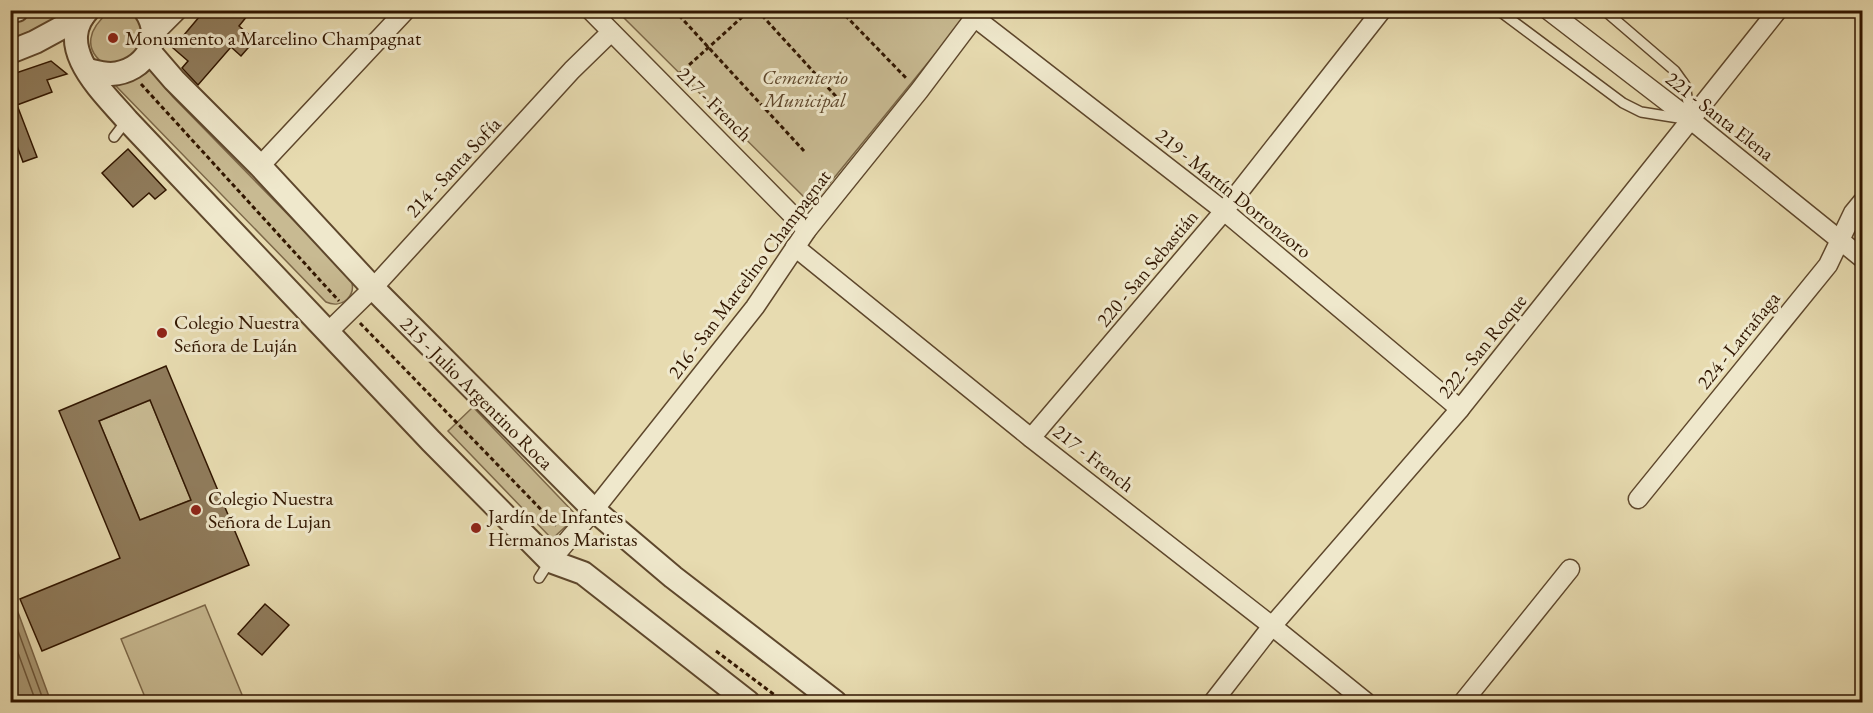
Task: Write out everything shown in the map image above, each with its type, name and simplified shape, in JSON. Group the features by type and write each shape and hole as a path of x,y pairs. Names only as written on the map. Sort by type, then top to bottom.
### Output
{"street":[{"path":"10,11 17,10"},
{"path":"145,10 152,22 151,43"},
{"path":"35,42 65,52 85,66 111,74 127,70 138,64 151,43 178,10"},
{"path":"260,166 406,10"},
{"name":"217 - French","path":"590,10 807,230"},
{"name":"220 - San Sebastián","path":"1031,438 1224,211 1382,10"},
{"name":"221 - Santa Elena","path":"1548,10 1863,258"},
{"name":"222 - San Roque","path":"1213,702 1272,626 1460,409 1778,10"},
{"path":"10,52 35,42 85,13"},
{"path":"85,13 77,27 76,50 102,90 120,129 328,332 431,441 544,569 583,573 748,702"},
{"name":"216 - San Marcelino Champagnat","path":"544,569 594,510 755,307 807,230 919,92 977,14"},
{"name":"219 - Martín Dorronzoro","path":"977,14 1224,211 1460,409"},
{"name":"214 - Santa Sofía","path":"328,332 373,288 572,70 611,32"},
{"name":"215 - Julio Argentino Roca","path":"151,43 174,80 260,166 373,288 594,510 673,577 835,702"},
{"name":"224 - Larrañaga","path":"1638,499 1828,265 1853,213 1863,202"},
{"name":"217 - French","path":"795,247 1031,438 1366,702"},
{"path":"1463,702 1570,569"}],"lane":[{"path":"1498,10 1623,103 1641,112 1690,120 1685,85 1675,71 1604,10"}],"path":[{"path":"674,10 804,151"},
{"path":"665,87 750,10"},
{"path":"757,10 842,104"},
{"path":"840,10 919,92"},
{"path":"127,70 348,311 569,539"},
{"path":"709,646 784,702"}],"green space":[{"path":"110,11 138,11 142,14 141,35 138,49 133,54 107,66 94,53 91,38 97,24"},
{"name":"Cementerio Municipal","path":"617,11 970,11 816,200 808,201"},
{"path":"53,14 54,22 11,39 11,19"},
{"path":"148,67 173,97 351,279 352,291 347,300 338,304 326,302 116,86 133,79"},
{"path":"150,400 191,500 140,520 99,421"},
{"path":"473,407 577,516 552,539 448,431"},
{"path":"205,605 245,702 147,702 121,639"}],"water":[{"path":"11,591 12,596 51,702 11,702"}],"building":[{"path":"205,10 252,10 239,26 255,40 241,56 231,47 198,85 182,68 188,61 173,48"},
{"path":"51,61 67,74 47,80 52,92 17,105 37,157 23,162 14,138 10,139 10,75"},
{"path":"128,149 166,190 155,199 149,193 133,207 102,173"},
{"name":"Colegio Nuestra Señora de Lujan","path":"166,366 249,565 42,651 20,599 120,558 59,411","holes":["150,400 191,500 140,520 99,421"]},
{"path":"265,604 289,625 262,655 238,634"}],"place":[{"name":"Monumento a Marcelino Champagnat","path":"113,38"},
{"name":"Colegio Nuestra Señora de Luján","path":"162,333"},
{"name":"Colegio Nuestra Señora de Lujan","path":"196,510"},
{"name":"Jardín de Infantes Hermanos Maristas","path":"476,528"}]}
